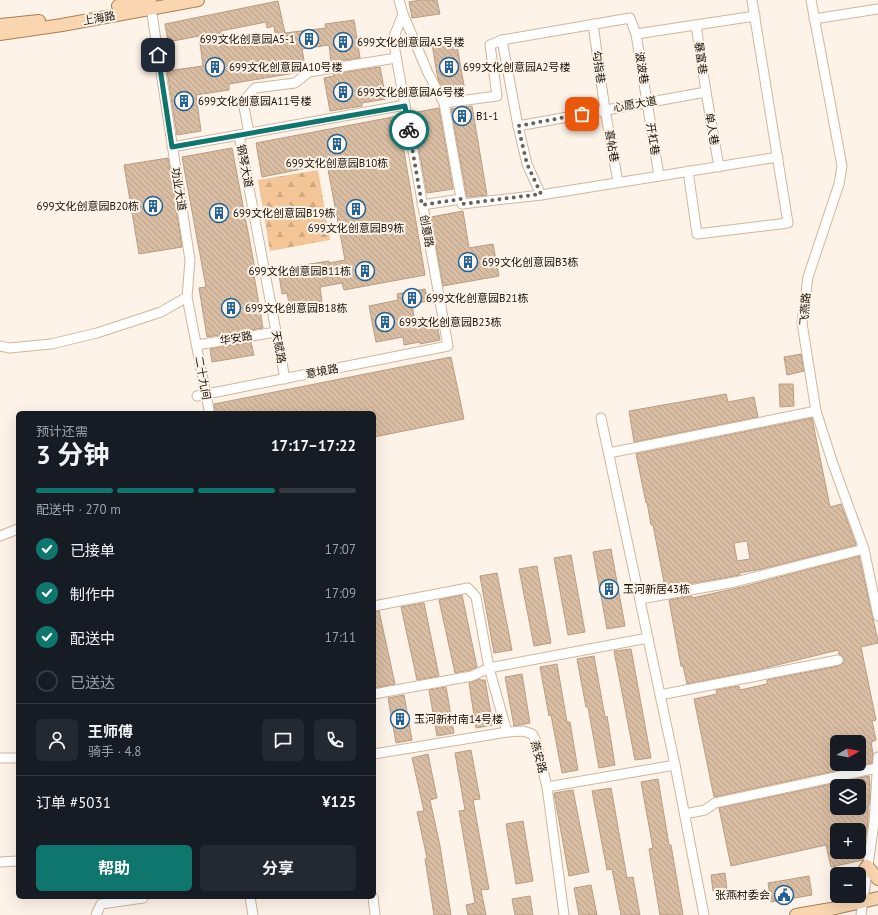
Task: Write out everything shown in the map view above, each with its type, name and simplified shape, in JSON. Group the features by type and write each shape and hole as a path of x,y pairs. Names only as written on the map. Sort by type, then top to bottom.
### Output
{"main road":[{"name":"上海路","path":"0,25 151,4 198,0"},
{"name":"上海路","path":"0,34 62,25 151,4"},
{"path":"867,866 878,879"},
{"path":"866,901 878,898"},
{"path":"827,912 837,903"},
{"path":"796,915 827,912 859,903"}],"street":[{"path":"399,0 403,14 428,73 444,103 462,204 541,194 778,157"},
{"path":"688,171 698,234 788,223 752,0"},
{"name":"飞燕路","path":"811,0 842,166 840,184 808,277 802,323 816,411 833,464 864,549 878,616"},
{"name":"功业大道","path":"151,4 190,260 187,297 197,345"},
{"path":"814,19 878,9"},
{"name":"创意路","path":"403,14 393,40 448,346"},
{"path":"444,103 498,96 490,45 502,40 630,18 636,34 754,16"},
{"name":"勾指巷","path":"593,24 605,110"},
{"name":"暴富巷","path":"696,25 706,92"},
{"name":"波波巷","path":"636,34 647,102"},
{"path":"502,40 518,126 527,164 541,194"},
{"path":"249,133 243,102 255,88 295,83 309,72 396,58"},
{"name":"心愿大道","path":"518,126 706,92"},
{"name":"单人巷","path":"706,92 719,166"},
{"name":"开杠巷","path":"647,102 659,176"},
{"path":"172,147 405,106"},
{"name":"喜帖巷","path":"605,110 618,182"},
{"name":"钢琴大道","path":"239,135 264,268"},
{"path":"422,205 461,199"},
{"name":"天赋路","path":"264,268 285,379"},
{"path":"0,346 9,348 51,344 97,333 161,312 187,297"},
{"name":"华安路","path":"197,345 276,332"},
{"name":"二十九间","path":"197,345 202,395 209,410"},
{"name":"意境路","path":"202,395 448,346"},
{"path":"609,453 816,411"},
{"path":"602,418 675,765 704,915"},
{"path":"0,536 16,530"},
{"path":"640,599 736,582 864,549"},
{"path":"376,606 468,588 476,597 489,668 507,732"},
{"path":"376,694 472,676 489,668 648,638"},
{"path":"660,695 838,660"},
{"name":"燕安路","path":"376,754 507,732 523,731 532,734 536,741 547,787 564,915"},
{"path":"866,875 874,822 878,757"},
{"path":"0,758 16,758"},
{"path":"547,787 675,765"},
{"path":"685,814 705,810 715,803 877,768"},
{"path":"0,862 16,861"},
{"path":"96,915 101,904 136,899"},
{"path":"250,899 253,915"},
{"path":"373,899 375,915"},
{"path":"861,915 863,903"}],"green space":[{"path":"318,170 330,240 270,251 258,180"}],"building":[{"path":"420,0 437,0 440,14 412,18 409,2"},
{"path":"278,1 285,33 326,28 325,24 354,20 360,58 331,62 329,45 302,49 304,60 293,61 295,73 229,84 229,90 196,95 201,131 177,135 167,71 203,66 199,36 168,42 165,24","holes":["266,22 267,28 274,26 276,40 250,45 249,40 223,44 221,31"]},
{"name":"699文化创意园A2号楼","path":"456,40 465,91 446,94 438,80 432,44"},
{"path":"380,67 386,99 362,103 362,106 330,111 324,78 334,76 333,74"},
{"path":"472,106 487,195 467,197 451,109"},
{"path":"439,108 453,189 427,193 412,113"},
{"path":"398,116 425,275 344,290 342,283 320,287 323,309 291,314 287,293 282,294 278,269 345,260 327,164 262,177 256,143"},
{"name":"699文化创意园B19栋","path":"232,148 255,269 253,269 263,328 207,337 199,288 206,287 182,157"},
{"name":"699文化创意园B20栋","path":"168,158 182,247 139,254 124,165"},
{"name":"699文化创意园B3栋","path":"463,211 469,248 493,244 499,276 443,286 431,217"},
{"path":"425,289 428,301 412,304 415,323 436,320 440,340 420,344 420,342 404,345 403,337 376,342 369,306 398,300 397,294"},
{"path":"251,342 254,355 212,362 210,349"},
{"path":"801,354 804,371 787,375 784,357"},
{"path":"451,357 464,419 376,437 376,411 214,411 214,404"},
{"path":"779,384 793,384 794,406 780,407"},
{"path":"726,394 728,402 754,397 758,417 634,442 629,411"},
{"path":"812,418 830,507 841,504 856,545 762,569 739,573 740,575 665,588 653,525 651,525 636,454","holes":["747,541 750,559 737,561 734,543"]},
{"name":"玉河新居43栋","path":"611,549 625,626 607,629 593,552"},
{"path":"571,555 585,632 568,635 554,558"},
{"path":"859,556 878,641 878,643 861,647 876,720 872,721 876,740 871,742 873,754 872,763 866,764 866,735 830,735 830,771 835,771 714,797 694,699 717,694 716,690 739,686 740,690 767,684 767,680 839,666 844,662 844,658 839,654 838,650 757,670 687,684 683,666 681,666 669,600 692,596 692,598 742,587"},
{"path":"537,566 551,643 534,646 519,569"},
{"path":"497,573 512,650 494,653 480,576"},
{"path":"462,595 477,667 455,673 439,600"},
{"path":"424,603 439,676 417,680 401,607"},
{"path":"379,611 395,684 376,688 376,612"},
{"path":"631,649 651,758 635,760 614,651"},
{"path":"594,656 605,717 607,716 615,765 599,768 588,707 586,707 577,659"},
{"path":"557,664 567,722 570,722 578,770 562,773 540,667"},
{"path":"522,674 530,723 514,726 505,677"},
{"path":"480,679 485,680 493,725 476,728 469,683"},
{"path":"446,687 454,733 437,736 429,690"},
{"name":"玉河新村南14号楼","path":"404,695 412,740 396,743 388,698"},
{"path":"471,750 480,799 473,800 489,889 481,890 486,915 468,915 466,905 475,903 459,811 465,810 455,753"},
{"path":"428,754 437,798 430,800 440,846 451,915 434,915 425,859 427,858 417,812 424,811 412,758"},
{"path":"869,776 870,786 866,836 866,823 830,823 830,859 863,860 831,867 826,845 731,866 719,808 830,784 830,815 866,815 866,779 855,779"},
{"path":"658,779 683,915 660,915 649,849 653,848 641,782"},
{"path":"611,788 627,878 633,877 640,915 621,915 612,869 607,870 592,791"},
{"path":"573,790 589,872 569,876 554,793"},
{"path":"523,821 533,881 516,884 506,824"},
{"path":"725,873 727,890 713,891 711,875"},
{"path":"809,876 812,895 771,902 768,883"},
{"path":"591,885 597,915 579,915 574,888"},
{"path":"530,896 533,915 515,915 512,899"}],"way so far":[{"path":"409,130 422,205 461,199 462,204 541,194 527,164 518,126 582,114"}],"place":[{"name":"699文化创意园A5-1","path":"309,39"},
{"name":"699文化创意园A5号楼","path":"343,42"},
{"name":"699文化创意园A10号楼","path":"215,67"},
{"name":"699文化创意园A2号楼","path":"449,67"},
{"name":"699文化创意园A6号楼","path":"343,92"},
{"name":"699文化创意园A11号楼","path":"184,101"},
{"name":"B1-1","path":"462,116"},
{"name":"699文化创意园B10栋","path":"337,144"},
{"name":"699文化创意园B20栋","path":"153,206"},
{"name":"699文化创意园B9栋","path":"356,209"},
{"name":"699文化创意园B19栋","path":"219,213"},
{"name":"699文化创意园B3栋","path":"468,262"},
{"name":"699文化创意园B11栋","path":"365,271"},
{"name":"699文化创意园B21栋","path":"412,298"},
{"name":"699文化创意园B18栋","path":"231,308"},
{"name":"699文化创意园B23栋","path":"385,322"},
{"name":"玉河新居43栋","path":"609,589"},
{"name":"玉河新村南14号楼","path":"400,719"},
{"name":"张燕村委会","path":"784,895"}],"route":[{"path":"158,55 172,147 405,106 409,130"}]}
